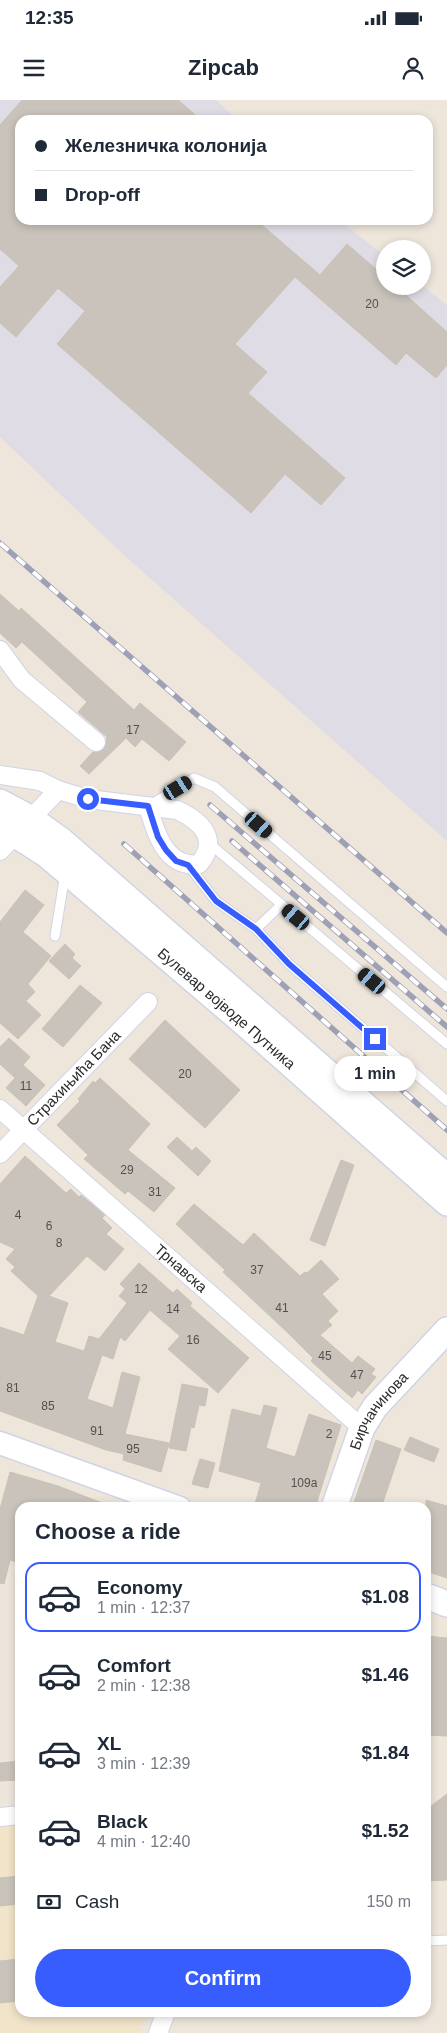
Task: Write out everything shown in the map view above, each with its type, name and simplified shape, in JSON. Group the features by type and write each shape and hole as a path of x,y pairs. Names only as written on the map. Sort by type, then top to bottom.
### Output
{"main road":[{"name":"Булевар војводе Путника","path":"0,802 11,832 66,871 244,1023 447,1203"},
{"name":"Булевар војводе Путника","path":"11,832 62,841 447,1177"},
{"name":"Бирчанинова","path":"336,1502 362,1428 375,1407 447,1330"},
{"path":"431,1598 447,1604"}],"street":[{"path":"0,650 22,680 96,742"},
{"path":"0,775 40,781 58,790 88,799 148,806 177,810 188,815 206,833 210,844 207,854 199,864 188,865 176,861 166,850 152,822 148,806"},
{"path":"11,832 58,790"},
{"name":"Страхињића Бана","path":"0,1154 148,1002"},
{"name":"Трнавска","path":"0,1109 362,1428"},
{"path":"0,1443 163,1502"},
{"path":"0,1817 15,1816"},
{"path":"158,2033 164,2017"}],"lane":[{"path":"148,806 194,778 215,787 447,987"},
{"path":"210,844 447,1044"},
{"path":"188,865 216,901 256,929 289,964 447,1101"},
{"path":"55,936 66,871"},
{"path":"256,929 281,905"},
{"path":"431,1941 447,1940"}],"shaded area":[{"path":"0,100 216,100 232,115 15,115 15,225 345,225 376,249 376,295 431,295 431,292 447,305 447,841 125,556 0,437"},
{"path":"15,1826 15,2017 145,2017 139,2033 0,2033 0,1827"}],"building":[{"path":"22,100 178,100 195,115 15,115 15,225 262,225 320,275 347,244 376,269 376,295 406,295 447,332 447,365 436,378 406,353 396,365 295,277 235,344 267,372 248,393 345,478 321,505 285,474 251,513 57,344 85,311 58,288 16,337 0,323 0,287 19,266 0,249 0,125"},
{"path":"0,594 19,611 21,608 134,710 140,703 186,742 169,761 142,739 135,747 126,738 89,774 80,766 93,752 104,749 107,737 78,712 87,702 22,642 16,648 0,633"},
{"path":"25,890 44,905 23,932 51,956 28,984 35,992 26,1001 41,1015 18,1039 0,1023 0,922"},
{"path":"65,944 75,954 72,958 81,966 69,979 49,961"},
{"path":"80,985 102,1003 63,1047 42,1029"},
{"path":"165,1020 240,1090 205,1128 129,1059"},
{"path":"9,1038 30,1057 23,1065 45,1085 26,1106 6,1088 15,1078 0,1064 0,1047"},
{"path":"100,1078 150,1124 128,1150 175,1188 154,1212 128,1191 125,1194 84,1159 88,1155 57,1125 80,1101 78,1099 93,1081 95,1083"},
{"path":"177,1137 192,1151 196,1147 211,1161 198,1176 167,1147"},
{"path":"25,1156 66,1193 71,1189 105,1215 102,1218 112,1228 106,1234 124,1249 105,1271 87,1256 49,1296 68,1303 55,1342 84,1351 89,1336 99,1339 127,1303 119,1296 125,1289 120,1284 139,1263 173,1293 177,1289 192,1303 190,1306 249,1358 218,1393 168,1349 180,1336 150,1310 125,1341 120,1337 113,1359 102,1355 87,1399 113,1408 122,1372 140,1377 125,1434 169,1443 161,1472 123,1460 124,1454 106,1450 0,1411 0,1327 24,1335 38,1296 11,1271 15,1267 6,1259 15,1249 0,1242 0,1184"},
{"path":"341,1160 354,1165 325,1246 310,1240"},
{"path":"194,1204 243,1245 254,1233 300,1276 305,1272 307,1273 321,1260 339,1279 322,1294 338,1311 328,1321 332,1325 320,1335 352,1363 358,1356 375,1369 371,1374 376,1377 362,1394 358,1390 352,1398 335,1383 311,1361 313,1358 289,1334 223,1272 225,1270 176,1224"},
{"path":"182,1384 208,1389 205,1406 199,1405 194,1428 191,1427 186,1451 169,1448"},
{"path":"264,1405 277,1408 266,1448 295,1457 309,1414 341,1425 317,1502 256,1502 261,1483 219,1471 232,1409 261,1416"},
{"path":"410,1437 439,1449 434,1462 404,1450"},
{"path":"376,1440 401,1449 383,1502 354,1502"},
{"path":"200,1459 215,1463 208,1488 192,1484"},
{"path":"10,1472 58,1486 100,1502 15,1502 15,1562 10,1560 4,1584 0,1583 0,1509"},
{"path":"426,1500 447,1506 447,1578 431,1573 431,1502 426,1502"},
{"path":"431,1636 447,1638 447,1736 431,1735"},
{"path":"15,1762 15,1780 0,1781 0,1763"},
{"path":"447,1794 447,1880 431,1881 431,1806"},
{"path":"15,1876 15,1904 0,1906 0,1878"},
{"path":"15,1960 15,2002 0,2003 0,1961"}],"railway":[{"path":"0,543 447,933"},
{"path":"210,805 447,1009"},
{"path":"232,841 447,1027"},
{"path":"124,844 447,1130"}],"route":[{"path":"88,799 148,806 158,837 176,861 188,865 216,901 256,929 289,964 375,1039"}]}
